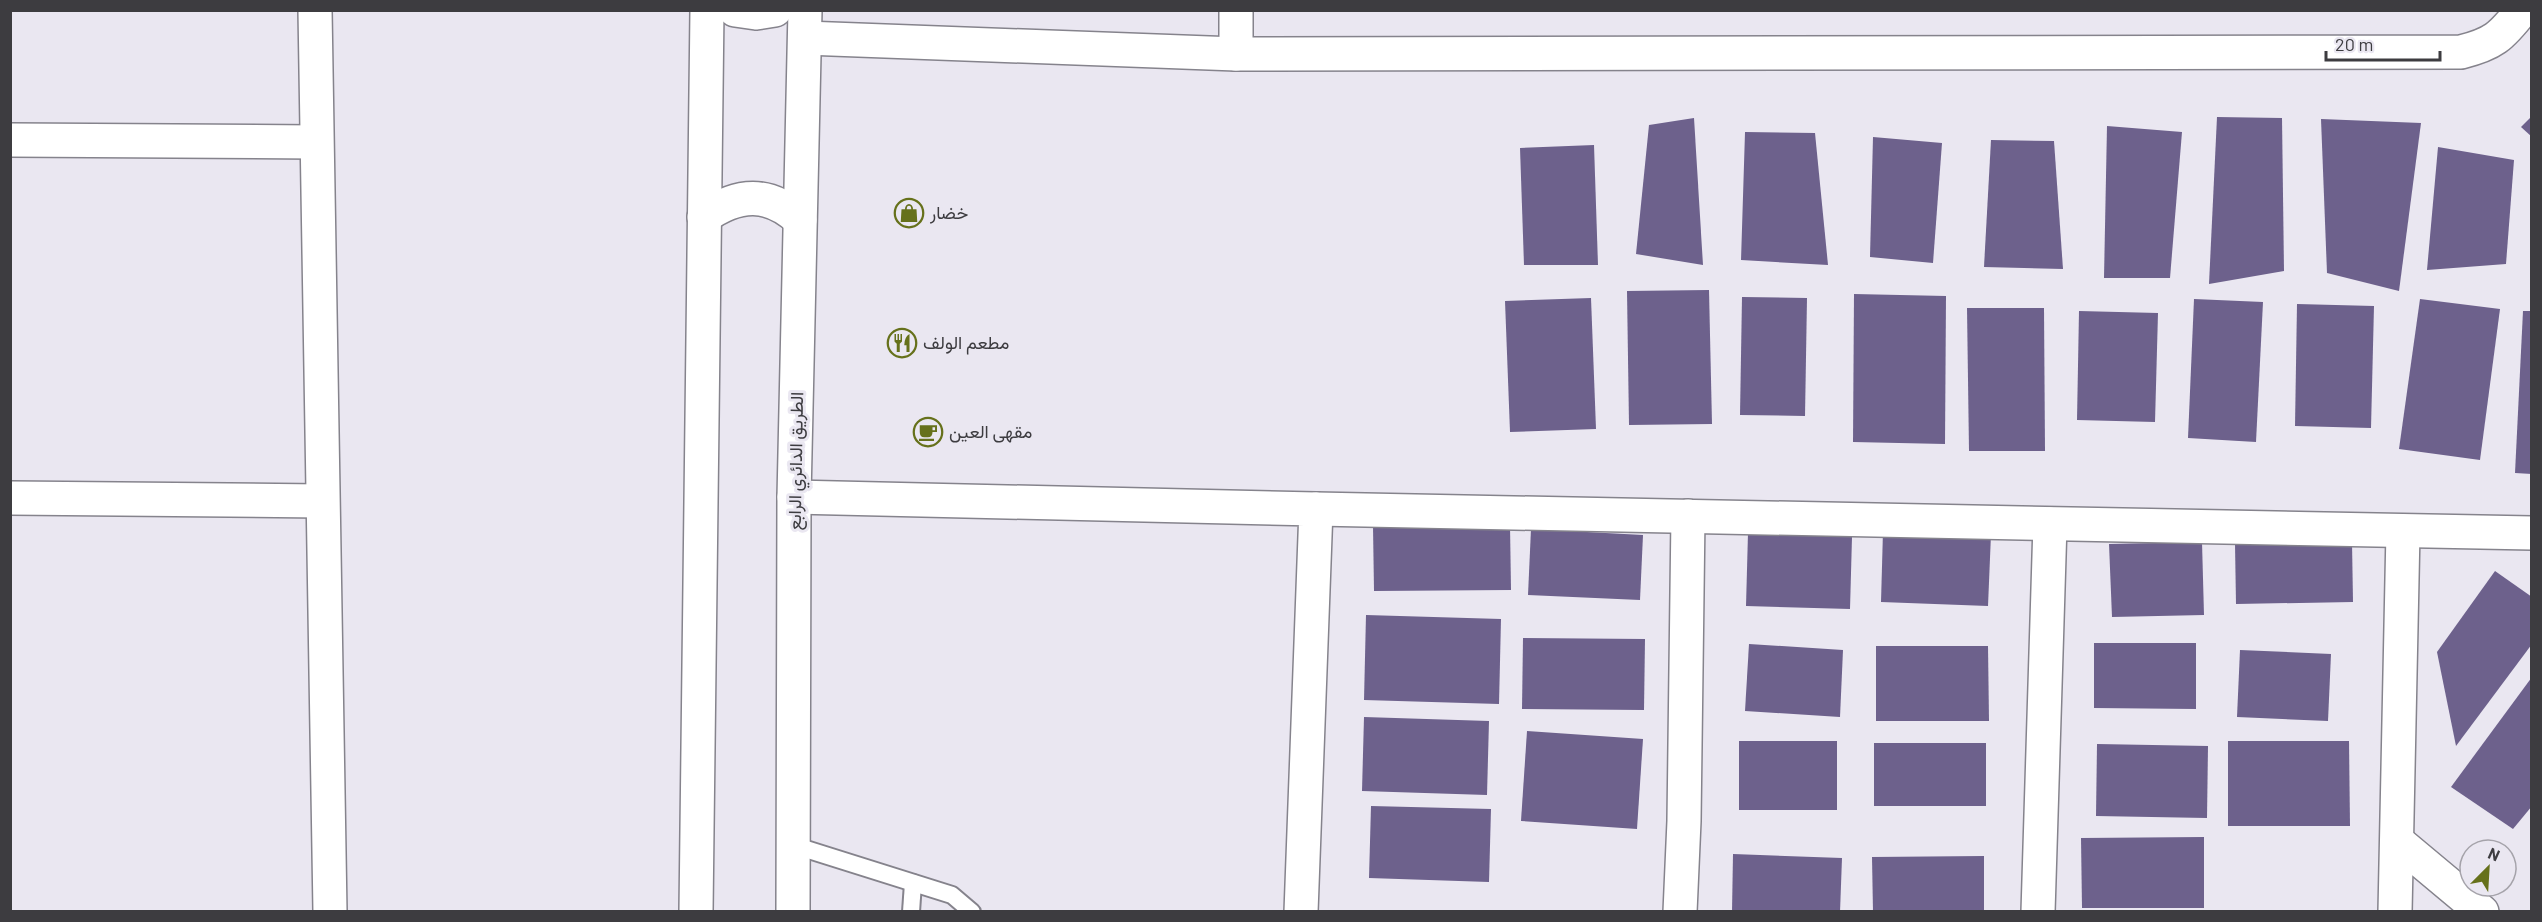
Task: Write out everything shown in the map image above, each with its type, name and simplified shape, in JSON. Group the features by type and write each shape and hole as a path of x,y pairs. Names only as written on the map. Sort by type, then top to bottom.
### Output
{"street":[{"path":"315,10 330,912"},
{"path":"696,912 706,10"},
{"path":"735,10 756,13 775,10"},
{"path":"1236,10 1236,54"},
{"path":"805,24 1236,54 2461,52 2486,46 2506,30 2522,10"},
{"name":"الطريق الدائري الرابع","path":"793,912 794,497 805,24"},
{"path":"10,140 316,142"},
{"path":"704,217 733,200 749,198 777,203 801,220"},
{"path":"794,497 2403,531 2528,536"},
{"path":"10,498 322,501"},
{"path":"1301,912 1316,509"},
{"path":"1680,912 1684,821 1688,516"},
{"path":"2038,912 2050,524"},
{"path":"2395,912 2403,531"},
{"path":"2397,841 2482,912"}],"lane":[{"path":"793,845 952,895 972,912"},
{"path":"912,912 913,883"}],"building":[{"path":"2532,116 2532,137 2521,127"},
{"path":"2217,117 2282,118 2284,271 2209,284"},
{"path":"1694,118 1703,265 1636,254 1649,125"},
{"path":"2321,119 2421,123 2399,291 2327,273"},
{"path":"2107,126 2182,132 2170,278 2104,278"},
{"path":"1745,132 1815,133 1828,265 1741,260"},
{"path":"1873,137 1942,143 1933,263 1870,257"},
{"path":"1991,140 2054,141 2063,269 1984,267"},
{"path":"1594,145 1598,265 1524,265 1520,148"},
{"path":"2438,147 2514,160 2506,264 2427,270"},
{"path":"1709,290 1712,424 1629,425 1627,291"},
{"path":"1854,294 1946,296 1945,444 1853,442"},
{"path":"1742,297 1807,298 1805,416 1740,415"},
{"path":"1591,298 1596,429 1510,432 1505,301"},
{"path":"2194,299 2263,302 2256,442 2188,438"},
{"path":"2420,299 2500,309 2480,460 2399,449"},
{"path":"2297,304 2374,306 2371,428 2295,426"},
{"path":"1967,308 2044,308 2045,451 1969,451"},
{"path":"2079,311 2158,313 2155,422 2077,420"},
{"path":"2523,311 2532,311 2532,474 2515,473"},
{"path":"1510,526 1511,590 1374,591 1373,527"},
{"path":"1531,529 1643,535 1640,600 1528,595"},
{"path":"1883,531 1991,534 1988,606 1881,602"},
{"path":"1748,533 1852,537 1850,609 1746,606"},
{"path":"2202,542 2204,615 2112,617 2109,544"},
{"path":"2352,542 2353,602 2236,604 2235,544"},
{"path":"2495,571 2532,597 2532,644 2456,746 2437,652"},
{"path":"1366,615 1501,619 1499,704 1364,700"},
{"path":"1523,638 1645,639 1644,710 1522,709"},
{"path":"2094,643 2196,643 2196,709 2094,708"},
{"path":"1749,644 1843,650 1840,717 1745,711"},
{"path":"1876,646 1988,646 1989,721 1876,721"},
{"path":"2240,650 2331,654 2328,721 2237,717"},
{"path":"2532,677 2532,806 2513,829 2451,787"},
{"path":"1364,717 1489,721 1487,795 1362,791"},
{"path":"1527,731 1643,739 1637,829 1521,821"},
{"path":"1739,741 1837,741 1837,810 1739,810"},
{"path":"2228,741 2349,741 2350,826 2228,826"},
{"path":"1874,743 1986,743 1986,806 1874,806"},
{"path":"2097,744 2208,746 2207,818 2096,816"},
{"path":"1371,806 1491,809 1489,882 1369,878"},
{"path":"2204,837 2204,908 2082,908 2081,838"},
{"path":"1733,854 1842,858 1840,912 1732,912"},
{"path":"1984,856 1984,912 1873,912 1872,857"}],"place":[{"name":"خضار","path":"909,213"},
{"name":"مطعم الولف","path":"902,343"},
{"name":"مقهى العين","path":"928,432"}]}
